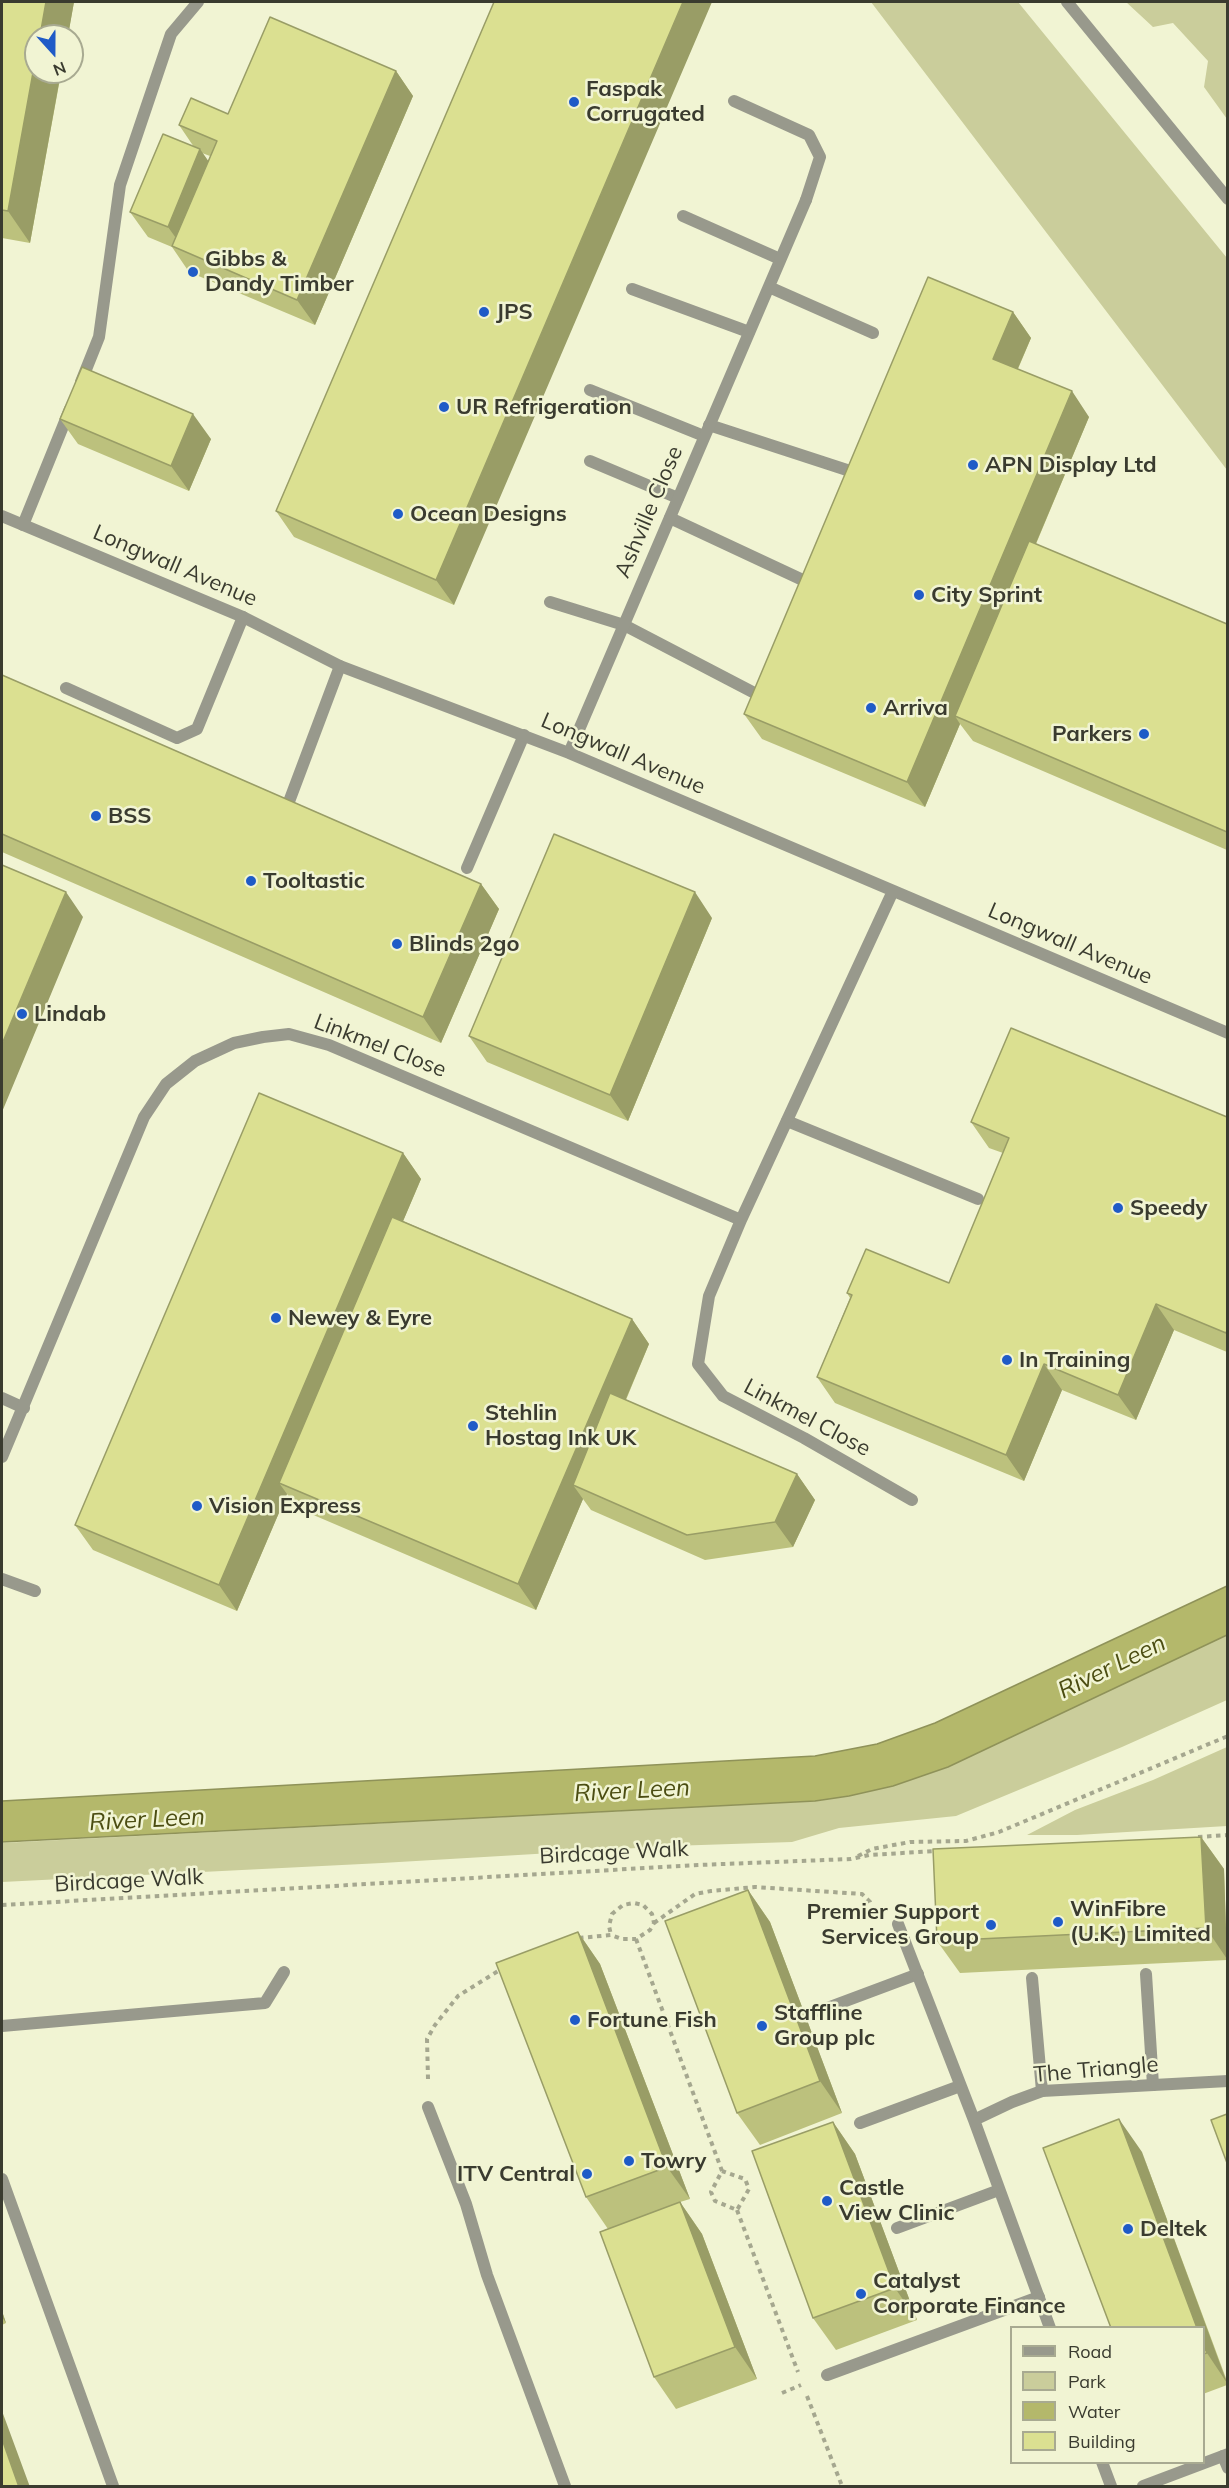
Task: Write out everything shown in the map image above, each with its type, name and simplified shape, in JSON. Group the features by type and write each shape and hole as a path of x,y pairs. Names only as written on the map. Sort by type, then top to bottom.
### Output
{"street":[{"path":"23,525 99,337 120,185 171,34 198,2"},
{"path":"1067,2 1227,199"},
{"name":"Ashville Close","path":"569,753 806,200 820,158 809,135 734,101"},
{"path":"683,216 780,259"},
{"path":"769,287 873,333"},
{"path":"632,289 749,332"},
{"path":"590,390 707,431 850,471"},
{"path":"590,460 678,498"},
{"name":"Longwall Avenue","path":"2,516 243,617 340,666 569,753 1227,1033"},
{"path":"670,518 807,582"},
{"path":"550,602 624,626 767,700"},
{"path":"66,688 177,738 197,729 243,617"},
{"path":"287,807 340,666"},
{"path":"467,868 524,735"},
{"name":"Linkmel Close","path":"893,891 741,1220 709,1296 698,1364 723,1396 804,1438 912,1500"},
{"name":"Linkmel Close","path":"2,1457 144,1117 166,1084 195,1061 234,1043 289,1034 329,1045 741,1220"},
{"path":"787,1121 978,1199"},
{"path":"2,1398 24,1408"},
{"path":"2,1579 35,1591"},
{"path":"898,1924 974,2120 1049,2326"},
{"path":"2,2026 265,2003 284,1972"},
{"path":"819,2011 918,1974"},
{"path":"1146,1974 1153,2085"},
{"path":"1032,1978 1042,2091"},
{"name":"The Triangle","path":"974,2120 1042,2091 1227,2081"},
{"path":"860,2123 960,2086"},
{"path":"428,2107 466,2204 487,2275 565,2487"},
{"path":"2,2179 113,2487"},
{"path":"897,2228 999,2190"},
{"path":"827,2375 1039,2297"},
{"path":"1143,2487 1226,2459"},
{"path":"1102,2464 1111,2487"}],"path":[{"path":"851,1859 872,1850 910,1842 966,1841 999,1832 1227,1736"},
{"path":"1192,1837 1227,1835"},
{"name":"Birdcage Walk","path":"2,1905 687,1865 851,1859 869,1855 948,1851"},
{"path":"568,1941 611,1935 622,1939 636,1939 650,1930 654,1923 695,1894 755,1887 862,1894 870,1902 879,1927 898,1924"},
{"path":"611,1935 609,1926 612,1914 623,1905 634,1903 647,1907 654,1923"},
{"path":"636,1939 722,2171 711,2192 715,2201 737,2210 842,2487"},
{"path":"428,2107 427,2039 435,2025 458,1996 473,1985 512,1964"},
{"path":"722,2171 745,2179 749,2189 737,2210"}],"green space":[{"path":"871,2 1018,2 1227,258 1227,470"},
{"path":"1126,2 1227,2 1227,119 1204,87 1208,61 1173,23 1153,27"},
{"path":"1227,1635 1227,1700 1122,1747 956,1816 839,1828 792,1842 671,1846 2,1882 2,1843 815,1801 849,1796 893,1786 948,1767"},
{"path":"1227,1747 1227,1826 1077,1835 1027,1835 1075,1810 1153,1780"}],"water":[{"name":"River Leen","path":"1227,1586 1227,1635 948,1767 893,1786 849,1796 815,1801 2,1842 2,1801 815,1756 877,1744 935,1723"}],"building":[{"path":"2,2 46,2 42,24 24,24 24,84 31,84 8,211 2,210"},
{"path":"494,2 683,2 436,580 276,511"},
{"path":"270,17 396,71 297,300 172,246 217,141 179,125 191,98 228,114"},
{"path":"163,134 200,149 168,227 130,212"},
{"path":"928,277 1013,312 993,359 1072,391 907,782 744,714"},
{"path":"82,367 193,414 171,466 60,419"},
{"path":"1029,541 1227,624 1227,832 955,716"},
{"path":"2,675 481,884 423,1017 2,834"},
{"path":"554,834 695,892 610,1095 469,1036"},
{"path":"2,865 66,892 2,1044"},
{"path":"1011,1028 1227,1117 1227,1330 1226,1333 1156,1304 1118,1395 1044,1364 1006,1455 817,1377 852,1295 847,1293 866,1249 949,1283 1009,1138 971,1122"},
{"path":"259,1093 403,1153 219,1585 75,1525"},
{"name":"Stehlin Hostag Ink UK","path":"392,1217 632,1319 518,1584 279,1483"},
{"path":"610,1393 797,1474 775,1522 687,1535 573,1485"},
{"path":"1201,1837 1206,1928 937,1941 933,1849"},
{"name":"Staffline Group plc","path":"748,1890 820,2081 737,2113 665,1921"},
{"path":"578,1932 667,2167 586,2197 496,1963"},
{"path":"1227,2114 1227,2163 1211,2120"},
{"path":"1119,2119 1196,2326 1110,2326 1043,2148"},
{"path":"833,2122 895,2288 813,2318 752,2151"},
{"path":"680,2202 735,2347 654,2377 600,2232"},
{"path":"2,2439 19,2487 2,2487"}],"place":[{"name":"Faspak Corrugated","path":"574,102"},
{"name":"Gibbs & Dandy Timber","path":"193,272"},
{"name":"JPS","path":"484,312"},
{"name":"UR Refrigeration","path":"444,407"},
{"name":"APN Display Ltd","path":"973,465"},
{"name":"Ocean Designs","path":"398,514"},
{"name":"City Sprint","path":"919,595"},
{"name":"Arriva","path":"871,708"},
{"name":"Parkers","path":"1144,734"},
{"name":"BSS","path":"96,816"},
{"name":"Tooltastic","path":"251,881"},
{"name":"Blinds 2go","path":"397,944"},
{"name":"Lindab","path":"22,1014"},
{"name":"Speedy","path":"1118,1208"},
{"name":"Newey & Eyre","path":"276,1318"},
{"name":"In Training","path":"1007,1360"},
{"name":"Stehlin Hostag Ink UK","path":"473,1426"},
{"name":"Vision Express","path":"197,1506"},
{"name":"WinFibre (U.K.) Limited","path":"1058,1922"},
{"name":"Premier Support Services Group","path":"991,1925"},
{"name":"Fortune Fish","path":"575,2020"},
{"name":"Staffline Group plc","path":"762,2026"},
{"name":"Towry","path":"629,2161"},
{"name":"ITV Central","path":"587,2174"},
{"name":"Castle View Clinic","path":"827,2201"},
{"name":"Deltek","path":"1128,2229"},
{"name":"Catalyst Corporate Finance","path":"861,2294"}]}
